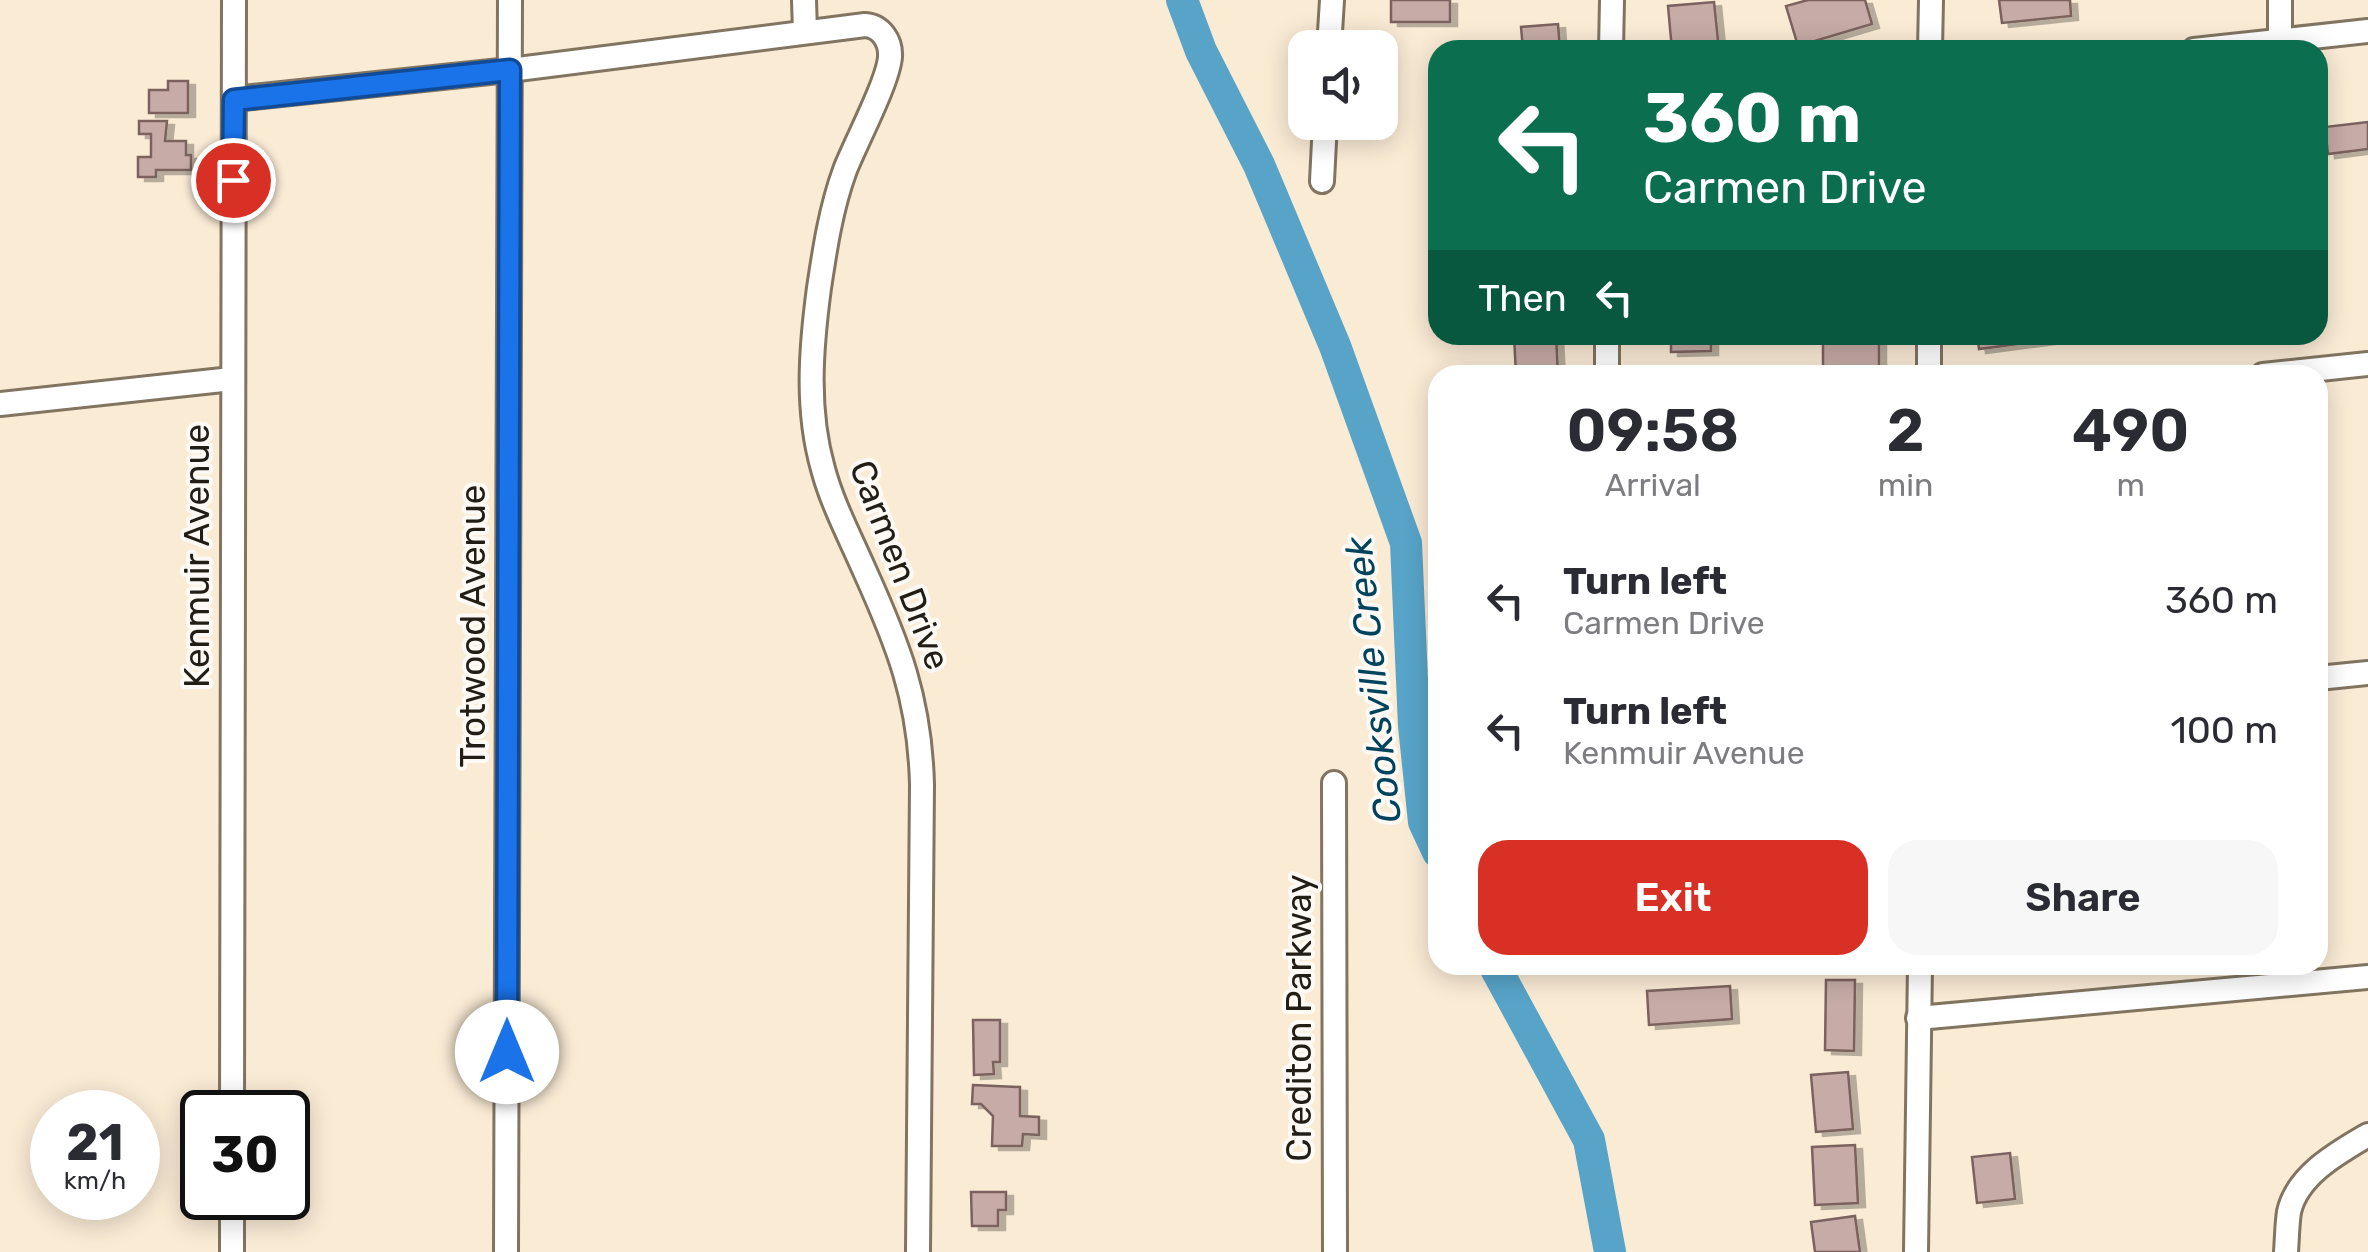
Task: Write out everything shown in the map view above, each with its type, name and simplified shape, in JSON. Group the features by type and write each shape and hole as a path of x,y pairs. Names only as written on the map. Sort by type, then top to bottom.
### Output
{"street":[{"name":"Kenmuir Avenue","path":"232,1090 234,0"},
{"name":"Trotwood Avenue","path":"506,1252 510,0"},
{"path":"804,0 805,32"},
{"path":"1330,30 1332,0"},
{"path":"1611,40 1612,0"},
{"path":"1930,40 1931,0"},
{"path":"2280,0 2280,40 2368,32"},
{"name":"Carmen Drive","path":"234,100 872,25 882,34 890,52 886,73 844,174 829,226 811,385 822,469 896,642 919,728 922,804 918,1252"},
{"path":"1322,181 1325,140"},
{"path":"2328,368 2368,364"},
{"path":"0,404 232,379"},
{"path":"2328,677 2368,673"},
{"name":"Crediton Parkway","path":"1334,783 1335,1252"},
{"path":"1916,1252 1920,975"},
{"path":"1918,1018 2368,977"},
{"path":"2286,1252 2290,1208 2306,1184 2327,1159 2368,1135"},
{"path":"232,1220 232,1252"}],"building":[{"path":"1391,0 1450,0 1450,22 1391,22"},
{"path":"1808,0 1865,0 1872,24 1818,40 1796,40 1786,6"},
{"path":"1999,0 2070,0 2071,16 2002,23"},
{"path":"1714,2 1718,40 1671,40 1668,6"},
{"path":"1558,24 1559,40 1522,40 1521,27"},
{"path":"168,81 188,81 188,113 149,113 149,90 168,90"},
{"path":"139,121 167,121 165,141 186,141 191,170 156,170 156,177 138,177 138,157 151,157 151,134 139,134"},
{"path":"2368,122 2368,149 2328,154 2328,127"},
{"path":"1514,345 1556,345 1558,365 1516,365"},
{"path":"1671,345 1711,345 1711,351 1671,352"},
{"path":"1823,345 1879,345 1879,365 1823,365"},
{"path":"1978,345 2010,345 1979,349"},
{"path":"1826,980 1855,980 1854,1051 1825,1050"},
{"path":"1730,986 1732,1019 1649,1025 1647,991"},
{"path":"973,1020 1000,1020 1000,1062 993,1062 994,1074 974,1075"},
{"path":"1848,1072 1853,1129 1816,1132 1811,1075"},
{"path":"973,1085 1020,1087 1020,1116 1039,1117 1039,1135 1023,1134 1022,1146 992,1146 993,1116 981,1104 972,1104"},
{"path":"1855,1145 1858,1203 1815,1205 1812,1147"},
{"path":"2010,1153 2015,1199 1977,1203 1972,1157"},
{"path":"971,1192 1006,1192 1006,1210 998,1210 998,1226 972,1226"},
{"path":"1855,1216 1860,1252 1815,1252 1811,1222"}],"waterway":[{"name":"Cooksville Creek","path":"1182,0 1201,51 1259,165 1335,346 1406,543 1414,726 1428,831"},
{"name":"Cooksville Creek","path":"1499,975 1589,1140 1610,1252"}],"route":[{"path":"233,180 234,100 510,70 507,1052"}]}
